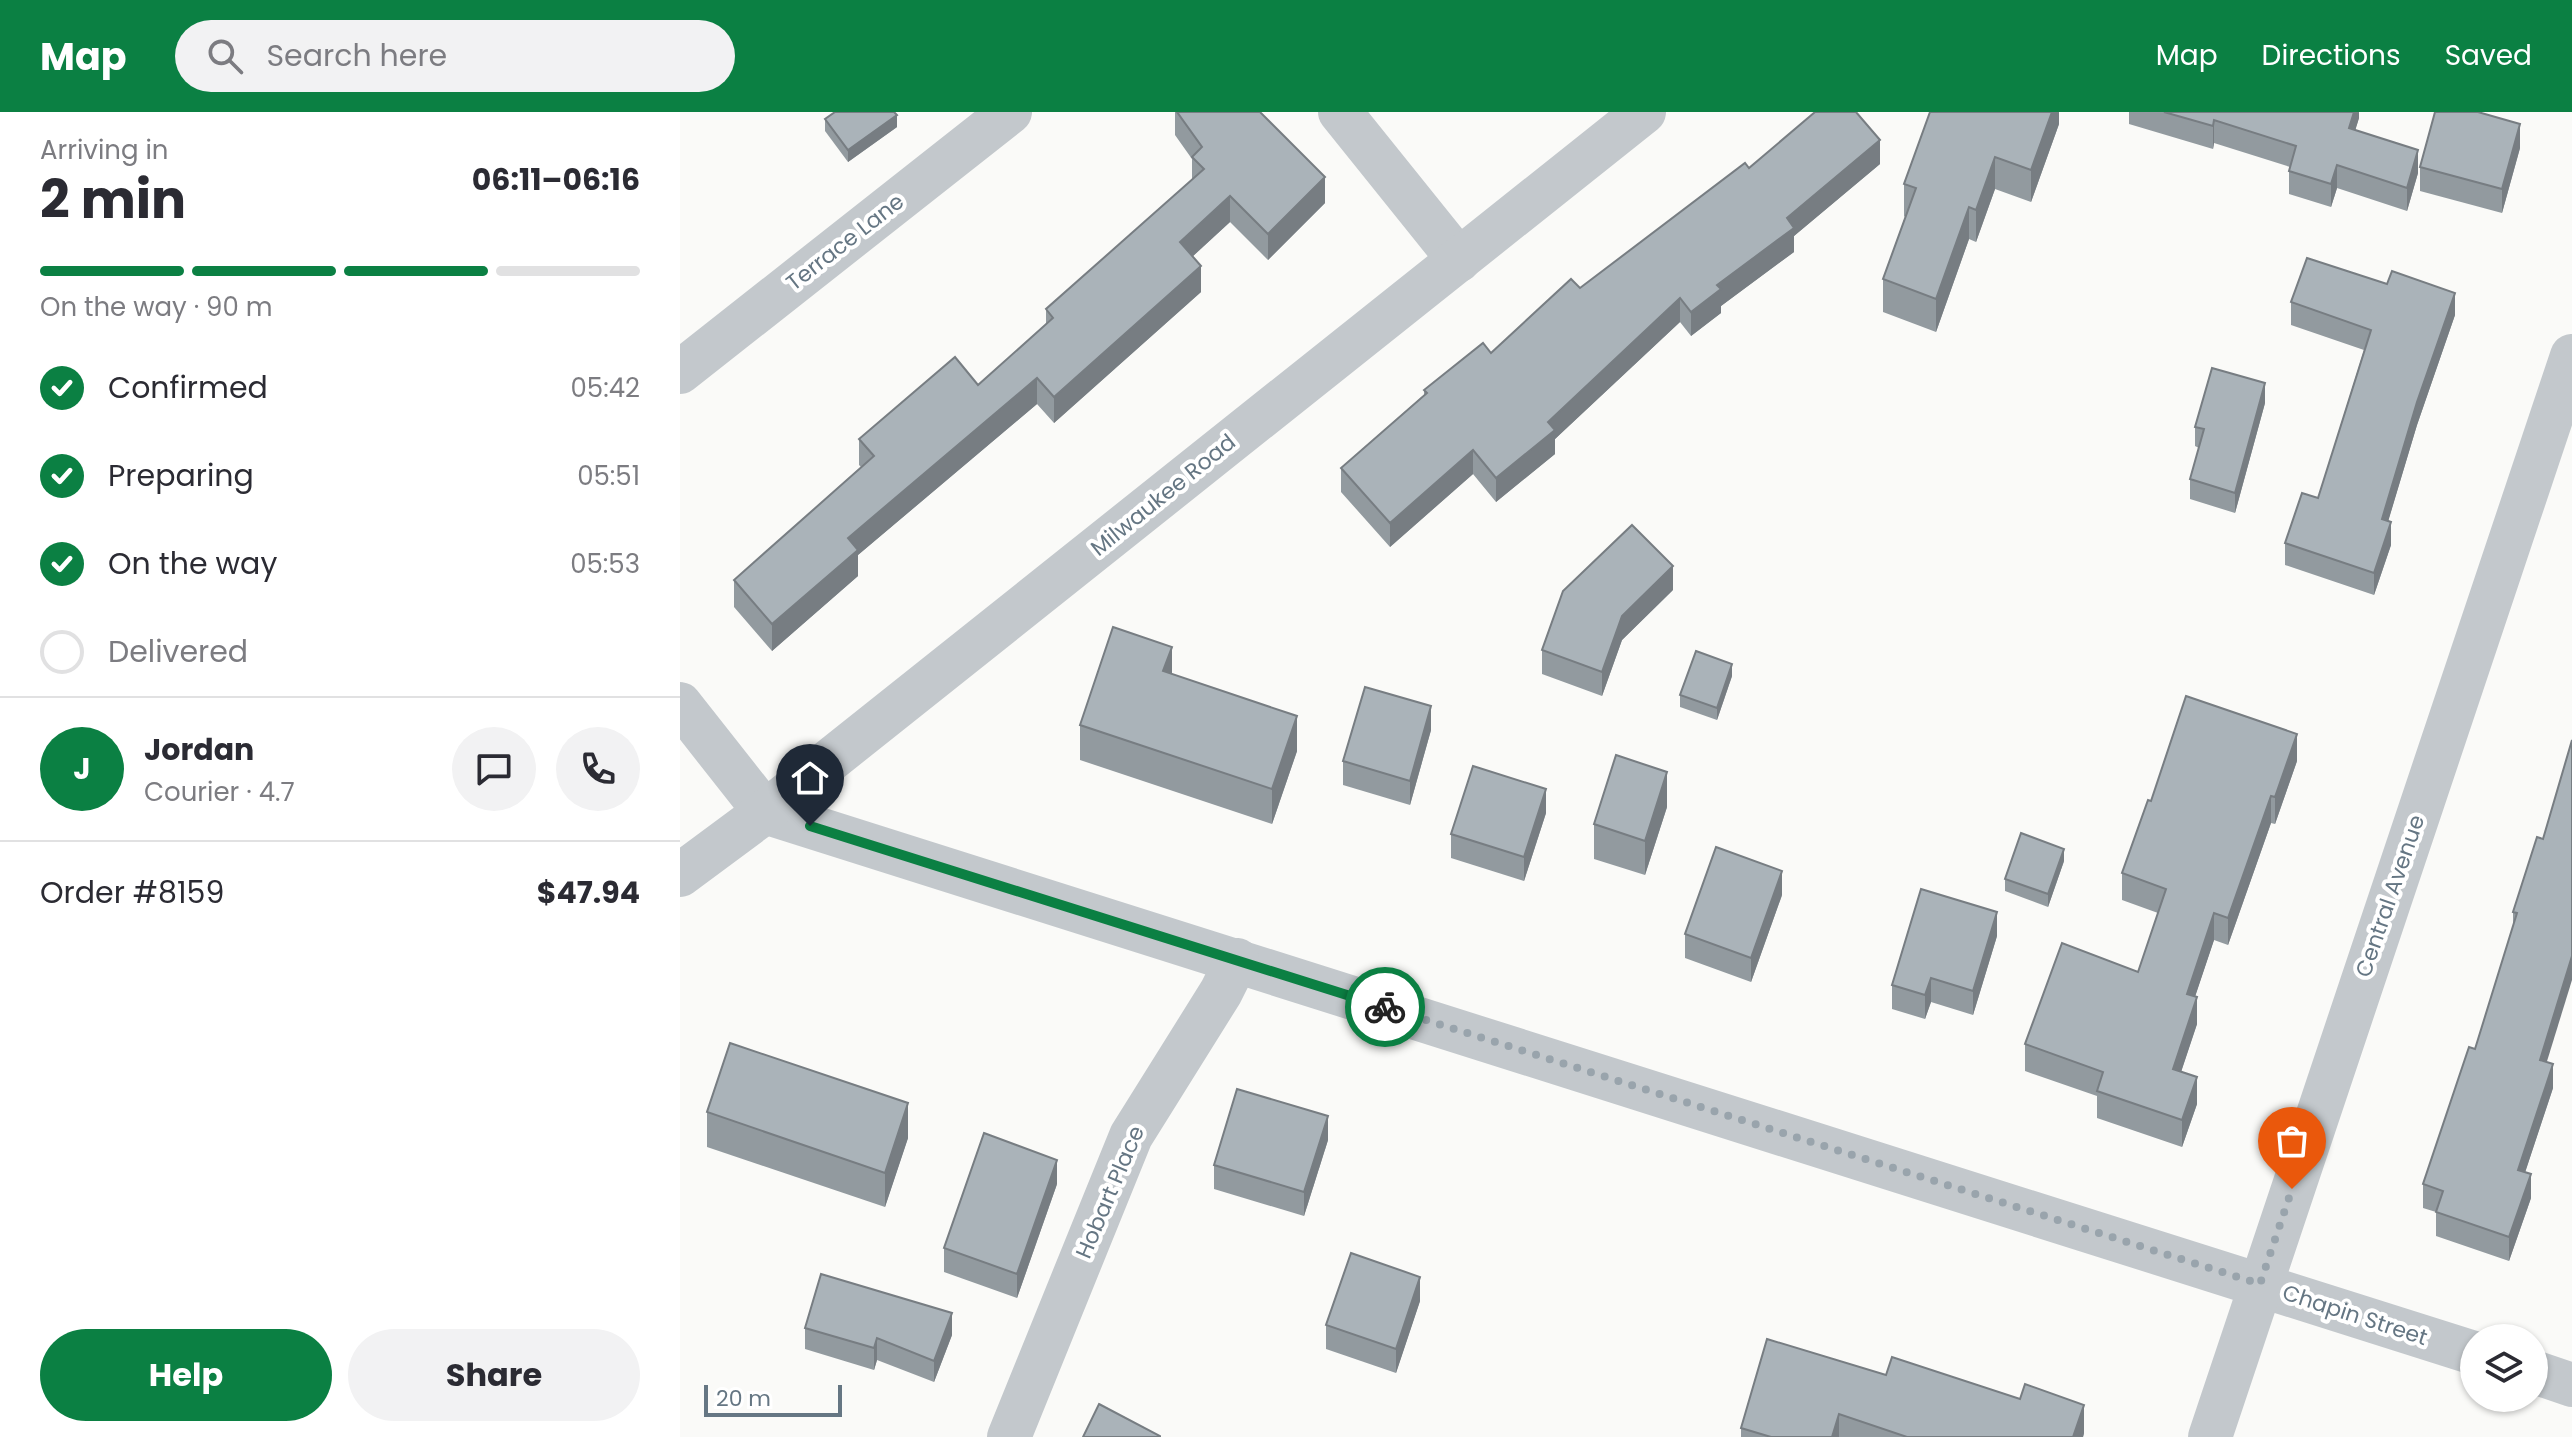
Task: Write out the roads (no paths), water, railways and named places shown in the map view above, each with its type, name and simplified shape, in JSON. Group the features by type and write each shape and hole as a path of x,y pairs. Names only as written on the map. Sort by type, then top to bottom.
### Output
{"street":[{"name":"Terrace Lane","path":"680,372 1010,112"},
{"path":"1340,112 1459,260"},
{"name":"Milwaukee Road","path":"680,875 765,812 1644,112"},
{"name":"Central Avenue","path":"2210,1437 2572,356"},
{"path":"680,704 765,812"},
{"name":"Chapin Street","path":"765,812 2460,1348"},
{"name":"Hobart Place","path":"1009,1437 1131,1136 1221,992 1237,960"},
{"path":"2548,1377 2572,1385"}]}
